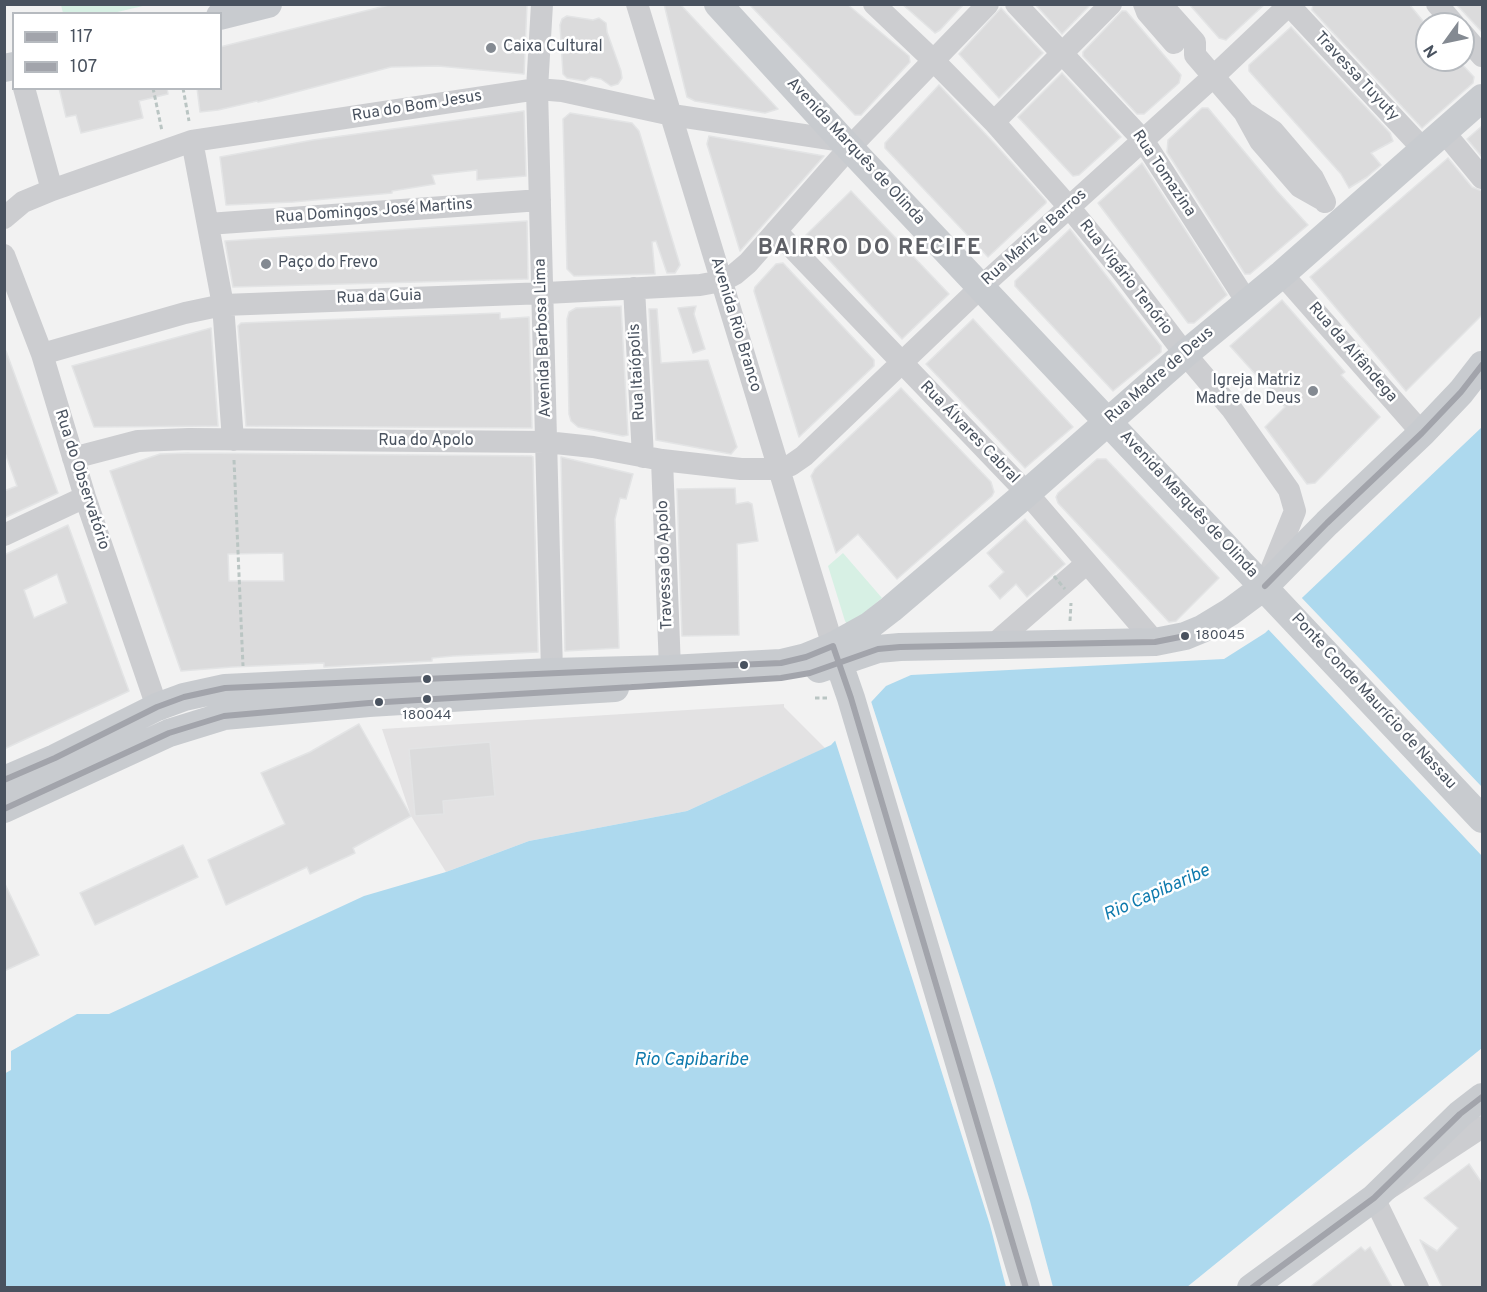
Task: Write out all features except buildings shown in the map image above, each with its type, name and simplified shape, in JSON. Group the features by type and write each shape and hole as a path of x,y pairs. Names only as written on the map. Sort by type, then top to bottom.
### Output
{"main road":[{"path":"222,16 268,4"},
{"name":"Avenida Marquês de Olinda","path":"718,4 846,144 1272,594"},
{"name":"Rua Madre de Deus","path":"835,654 1027,493 1482,99"},
{"path":"4,780 55,758 157,707 184,697 225,688 781,663 806,657 889,648 1155,642 1185,636 1202,629 1230,612 1272,594 1327,523 1422,433 1461,392 1482,365"},
{"name":"Ponte Conde Maurício de Nassau","path":"1272,594 1482,819"},
{"path":"835,654 1026,1287"},
{"path":"4,809 169,733 224,717 369,704 782,678 810,673 835,654"},
{"path":"1251,1287 1374,1198 1460,1114 1482,1097"}],"street":[{"name":"Avenida Barbosa Lima","path":"542,4 537,89 552,672"},
{"name":"Avenida Rio Branco","path":"637,4 835,654"},
{"name":"Rua Vigário Tenório","path":"874,4 994,122 1069,207 1185,354 1231,408 1289,490 1295,511 1272,594"},
{"path":"722,281 748,263 846,144 934,61 988,4"},
{"name":"Rua Tomazina","path":"1016,4 1143,140 1247,302"},
{"path":"994,122 1064,54 1111,4"},
{"path":"1144,4 1147,12 1182,51 1195,55 1244,112 1273,131 1313,178 1323,200 1342,221"},
{"path":"1161,4 1195,42 1195,55"},
{"name":"Rua Mariz e Barros","path":"779,469 791,465 804,456 982,286 1290,5"},
{"name":"Travessa Tuyuty","path":"1290,5 1434,141 1482,178"},
{"name":"Rua do Bom Jesus","path":"4,218 23,202 52,190 192,141 537,89 562,91 672,116 846,144"},
{"path":"25,90 52,190"},
{"path":"192,141 223,305 233,440"},
{"name":"Rua Domingos José Martins","path":"208,224 540,200"},
{"name":"Rua Álvares Cabral","path":"776,231 1027,493 1155,642"},
{"name":"Rua do Observatório","path":"4,255 42,354 73,458 157,707"},
{"name":"Rua da Alfândega","path":"1282,274 1422,433"},
{"name":"Rua da Guia","path":"42,354 185,313 223,305 542,293 700,285 722,281"},
{"name":"Rua Itaiópolis","path":"634,288 652,459"},
{"name":"Rua do Apolo","path":"73,458 138,441 161,438 546,442 593,447 652,459 741,469 779,469"},
{"name":"Travessa do Apolo","path":"652,459 670,669"},
{"path":"4,535 86,497"},
{"path":"994,644 1087,563"},
{"path":"1418,1287 1374,1198 1480,1133"}],"path":[{"path":"153,90 166,150"},
{"path":"183,90 192,141"},
{"path":"233,440 244,687"},
{"path":"1054,576 1065,589"},
{"path":"1070,619 1071,597"}],"shaded area":[{"path":"784,704 784,707 825,748 687,811 529,841 446,872 411,816 382,729"}],"green space":[{"path":"61,4 147,5 117,12 63,12"},
{"path":"843,553 882,598 851,624 845,621 828,566"}],"water":[{"name":"Rio Capibaribe","path":"1482,427 1482,1048 1187,1287 5,1288 4,1074 11,1070 11,1051 77,1014 109,1014 364,896 446,872 529,841 687,811 831,745 886,686 911,675 1224,659 1265,633"}],"pier":[{"path":"1300,596 1482,787 1482,856 1267,628"},
{"path":"870,698 993,1080 1030,1201 1053,1287 1006,1287 990,1225 834,737"}],"transit line":[{"name":"107","path":"1265,586 1327,523 1422,433 1461,392 1482,365"},
{"name":"107","path":"4,809 169,733 224,716 369,703 781,678 810,673 878,649 900,647 1155,642 1185,636"},
{"name":"117","path":"4,780 55,758 157,707 184,697 225,688 781,663 806,657 833,646 851,698 1026,1288"},
{"name":"117","path":"1252,1288 1374,1198 1460,1114 1482,1097"}],"place":[{"name":"Caixa Cultural","path":"491,48"},
{"name":"Paço do Frevo","path":"266,264"},
{"name":"Igreja Matriz Madre de Deus","path":"1313,391"},
{"name":"180045","path":"1185,636"},
{"name":"180044","path":"427,699"}],"district":[{"name":"BAIRRO DO RECIFE","path":"870,250"}]}
